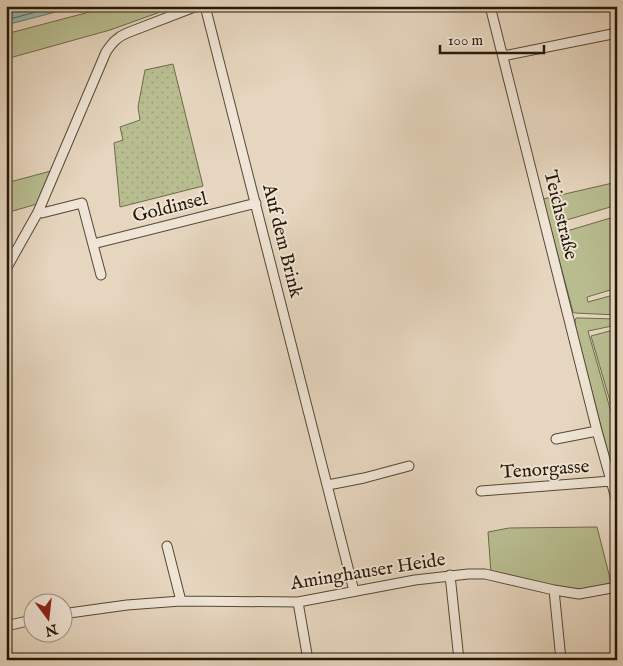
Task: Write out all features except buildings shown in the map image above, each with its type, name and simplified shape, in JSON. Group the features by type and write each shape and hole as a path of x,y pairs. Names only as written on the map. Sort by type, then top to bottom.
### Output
{"street":[{"path":"6,269 38,212 106,52 112,43 119,36 127,32 197,6"},
{"name":"Auf dem Brink","path":"205,6 354,591"},
{"name":"Teichstraße","path":"490,6 597,431 617,502"},
{"path":"503,56 617,33"},
{"path":"38,212 42,213 82,203 101,275"},
{"name":"Goldinsel","path":"93,244 256,203"},
{"path":"556,439 597,431"},
{"path":"328,485 409,466"},
{"name":"Tenorgasse","path":"481,491 611,481"},
{"path":"167,546 181,601"},
{"name":"Aminghauser Heide","path":"72,612 127,604 181,601 298,602 415,580 468,574 484,574 579,594 617,587"},
{"path":"450,575 460,660"},
{"path":"554,590 561,660"},
{"path":"298,602 308,660"},
{"path":"6,626 22,622"}],"green space":[{"path":"112,6 177,6 110,30 6,59 6,34"},
{"path":"173,64 203,186 120,207 114,143 123,140 120,127 140,120 138,107 145,70"},
{"path":"51,171 37,204 6,213 6,183"},
{"path":"617,182 617,205 560,222 567,231 617,216 617,288 587,297 588,302 617,294 617,315 575,313 573,312 543,199"},
{"path":"576,318 617,319 617,325 588,331 617,433 617,489 576,329"},
{"path":"617,329 617,425 591,336"},
{"path":"597,527 612,586 572,590 491,573 488,532 509,528"},
{"path":"423,654 424,660 380,660 380,659"}],"water":[{"path":"6,6 79,6 6,25"}]}
